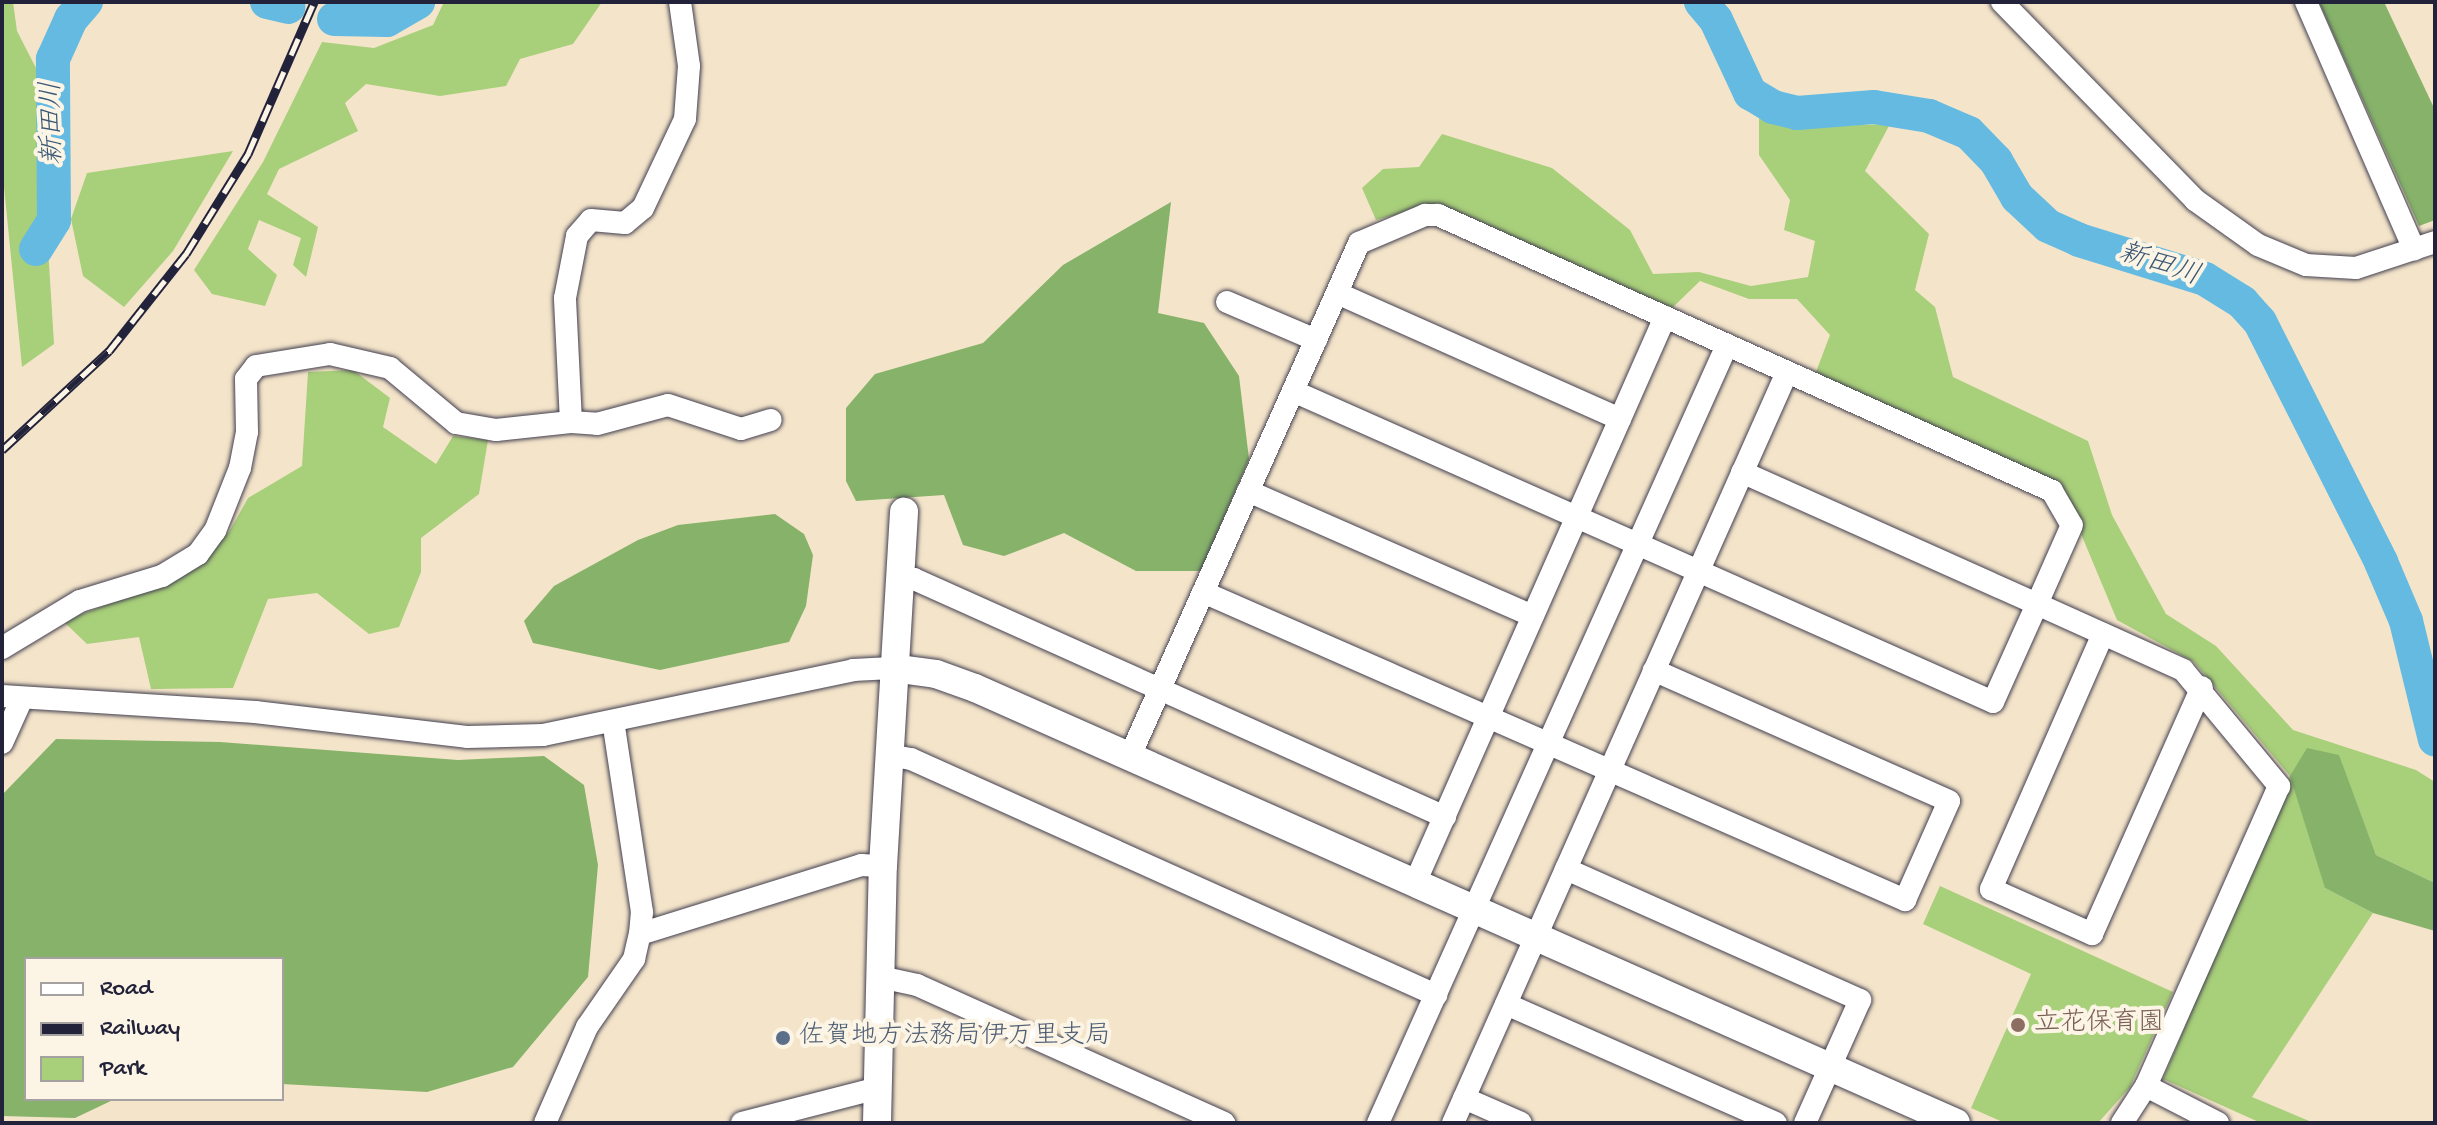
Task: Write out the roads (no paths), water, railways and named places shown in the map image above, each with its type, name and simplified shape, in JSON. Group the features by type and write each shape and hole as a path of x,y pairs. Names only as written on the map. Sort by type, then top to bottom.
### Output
{"street":[{"path":"571,422 565,298 577,236 591,220 625,223 643,208 685,119 689,66 680,2"},
{"path":"2002,2 2195,200 2258,245 2306,265 2356,268 2424,245 2306,2"},
{"path":"1130,756 1359,243 1412,220 1438,215 2052,491 2072,525 1993,702 1293,391"},
{"path":"1337,293 1620,419"},
{"path":"1227,302 1316,340"},
{"path":"1415,883 1665,317"},
{"path":"1385,1121 1436,995 1727,345"},
{"path":"2,648 80,601 162,576 198,554 215,531 240,468 247,432 246,379 256,366 330,354 390,368 456,423 496,430 571,422 597,424 668,405 741,429 771,420"},
{"path":"1453,1123 1787,372"},
{"path":"1742,472 2183,670 2202,687 2279,786 2146,1086 2122,1123"},
{"path":"1248,491 1533,616"},
{"path":"877,1123 883,866 892,668 904,512"},
{"path":"899,578 914,579 1445,817"},
{"path":"1203,592 1905,900 1949,801 1654,670"},
{"path":"2103,634 1991,889 2092,934 2202,687"},
{"path":"2,743 12,698 255,712 467,737 543,735 853,670 892,668 936,674 1130,756 1956,1123"},
{"path":"545,1123 587,1027 634,959 640,934 642,912 613,721"},
{"path":"888,755 911,759 1436,995"},
{"path":"640,934 861,865 883,866"},
{"path":"1566,869 1860,1000 1805,1123"},
{"path":"880,977 917,985 1224,1123"},
{"path":"1506,1004 1776,1123"},
{"path":"2146,1086 2215,1123"},
{"path":"742,1123 878,1088"},
{"path":"1464,1098 1521,1123"}],"waterway":[{"name":"新田川","path":"36,249 54,220 53,59 71,19 86,2"},
{"name":"新田川","path":"267,2 288,7"},
{"name":"新田川","path":"334,19 387,20 418,2"},
{"name":"新田川","path":"1701,2 1716,20 1750,93 1773,107 1797,113 1874,107 1929,116 1969,133 1996,161 2017,197 2048,226 2079,240 2205,279 2242,302 2260,322 2381,562 2406,621 2435,740"}],"railway":[{"path":"2,450 109,351 186,254 248,154 314,2"}],"place":[{"name":"立花保育園","path":"2018,1025"},
{"name":"佐賀地方法務局伊万里支局","path":"783,1038"}]}
